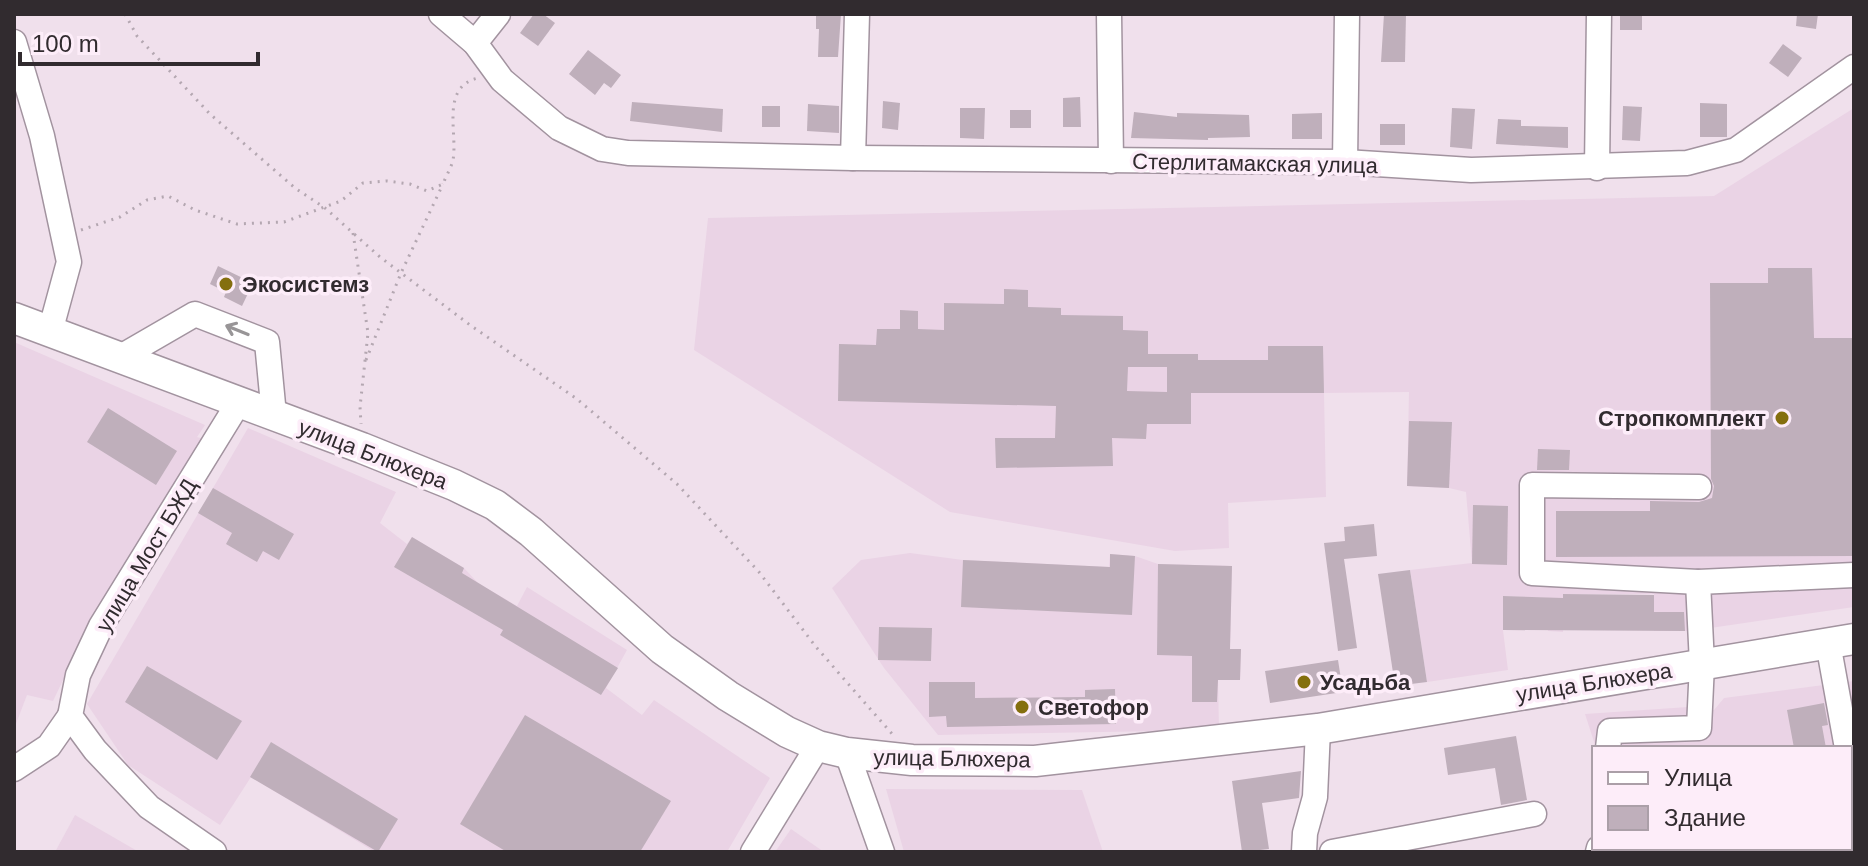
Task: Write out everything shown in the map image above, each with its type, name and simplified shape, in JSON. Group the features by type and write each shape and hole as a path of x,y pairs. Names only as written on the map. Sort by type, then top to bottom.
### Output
{"main road":[{"name":"улица Блюхера","path":"14,318 362,448 495,505 531,532 662,649 728,696 787,732 833,750 912,760 1035,761 1318,729 1841,641"}],"street":[{"name":"Стерлитамакская улица","path":"441,14 475,43 502,80 559,128 602,149 628,153 1345,162 1471,170 1687,163 1736,150 1854,67"},
{"path":"475,43 498,14"},
{"path":"853,158 857,14"},
{"path":"1109,14 1111,161"},
{"path":"1345,162 1347,14"},
{"path":"1597,168 1599,14"},
{"path":"14,42 42,136 69,262 50,332"},
{"path":"119,358 195,314 267,342 274,415"},
{"name":"улица Мост БЖД","path":"14,769 49,746 70,716 78,675 101,626 239,402"},
{"path":"1699,487 1532,485 1532,573 1698,582 1854,575"},
{"path":"1608,746 1610,731 1699,728 1702,664 1698,582"},
{"path":"1841,641 1847,746"},
{"path":"70,716 95,750 149,807 214,852"},
{"path":"1304,852 1305,833 1315,797 1318,729"},
{"path":"753,852 833,750 882,852"},
{"path":"1332,852 1534,814"}],"path":[{"path":"125,14 137,36 210,114 295,188 325,208 401,273 470,325 577,399 677,484 759,572 816,647 874,711 912,760"},
{"path":"364,365 401,273 453,161 451,122 457,93 468,81 480,78 502,80"},
{"path":"65,235 120,217 147,200 168,196 195,210 237,224 284,222 341,201 363,183 387,181 410,184 427,191 443,184"},
{"path":"353,233 368,333 360,407 362,448"}],"shaded area":[{"path":"1854,108 1854,607 1690,631 1654,631 1654,594 1563,594 1563,632 1548,631 1549,598 1504,596 1503,630 1508,670 1427,682 1410,570 1472,563 1466,492 1407,486 1409,392 1324,393 1326,497 1228,503 1229,548 1175,551 950,512 694,350 708,218 1714,196"},
{"path":"14,342 205,425 197,437 204,439 99,605 53,701 27,695 14,729"},
{"path":"248,428 396,492 380,523 407,544 412,537 464,568 478,583 517,606 527,587 627,650 606,688 642,715 654,700 770,778 727,852 375,852 251,777 220,825 128,765 87,704"},
{"path":"910,553 963,560 1109,567 1110,554 1135,556 1158,564 1232,566 1230,649 1241,649 1240,680 1218,680 1219,730 938,735 884,668 832,588 861,560"},
{"path":"1854,681 1854,852 1630,852 1852,850 1852,746 1595,746 1585,714 1688,707 1696,713 1714,710 1724,698"},
{"path":"886,789 1082,790 1103,852 904,852"},
{"path":"75,815 139,852 55,852"},
{"path":"791,829 824,852 775,852"}],"building":[{"path":"534,14 543,14 555,23 538,46 520,33"},
{"path":"816,14 841,14 838,57 818,57"},
{"path":"1384,14 1406,14 1405,62 1381,62"},
{"path":"1620,14 1642,14 1642,30 1620,30"},
{"path":"1797,14 1818,14 1816,29 1796,26"},
{"path":"1783,44 1802,58 1788,77 1769,63"},
{"path":"588,50 621,75 611,88 604,83 595,95 569,74"},
{"path":"1080,97 1081,127 1063,127 1063,98"},
{"path":"883,101 900,103 898,130 882,128"},
{"path":"632,102 723,109 722,132 630,121"},
{"path":"1700,103 1727,104 1727,137 1700,137"},
{"path":"808,104 839,106 839,133 807,131"},
{"path":"762,106 780,106 780,127 762,127"},
{"path":"1623,106 1642,107 1640,141 1622,140"},
{"path":"960,108 985,108 984,139 960,138"},
{"path":"1452,108 1475,109 1472,149 1450,147"},
{"path":"1010,110 1031,110 1031,128 1010,128"},
{"path":"1134,112 1177,117 1177,113 1249,115 1250,137 1208,140 1131,138"},
{"path":"1322,113 1322,139 1292,139 1292,114"},
{"path":"1498,119 1521,120 1521,126 1568,127 1568,148 1496,144"},
{"path":"1380,124 1405,124 1405,145 1380,145"},
{"path":"218,266 253,283 242,306 224,297 226,292 210,284"},
{"name":"Стропкомплект","path":"1768,268 1812,268 1814,338 1854,338 1854,556 1556,557 1556,511 1650,511 1650,501 1699,502 1712,498 1710,283 1768,283"},
{"path":"1004,289 1028,290 1028,307 1061,308 1061,315 1123,316 1123,330 1148,331 1148,354 1198,354 1198,360 1268,360 1268,346 1323,346 1324,393 1191,393 1191,424 1147,424 1146,439 1112,438 1113,466 996,468 995,438 1055,438 1056,406 838,401 839,344 876,345 877,329 900,329 900,310 918,311 918,329 944,330 944,303 1004,304","holes":["1128,367 1167,367 1167,392 1127,391"]},
{"path":"108,408 177,451 156,485 87,442"},
{"path":"1409,421 1452,422 1449,488 1407,486"},
{"path":"1538,449 1570,450 1569,470 1537,470"},
{"path":"213,488 294,534 279,560 263,551 257,562 226,544 232,533 198,513"},
{"path":"1473,505 1508,506 1507,565 1472,564"},
{"name":"Усадьба","path":"1374,524 1377,556 1344,559 1357,648 1338,651 1324,543 1345,541 1344,527"},
{"path":"412,537 464,568 462,573 618,668 601,695 500,635 503,630 394,567"},
{"path":"1110,554 1135,556 1132,615 961,607 963,560 1110,567"},
{"path":"1158,564 1232,566 1230,649 1241,649 1240,680 1218,680 1217,702 1192,702 1192,656 1157,655"},
{"path":"1410,570 1427,682 1395,686 1378,574"},
{"path":"1563,594 1654,595 1654,612 1684,612 1685,631 1503,630 1503,596 1563,598"},
{"path":"879,627 932,628 931,661 878,660"},
{"name":"Усадьба","path":"1338,660 1343,692 1270,703 1265,671"},
{"path":"147,666 242,721 217,760 125,702"},
{"name":"Светофор","path":"929,682 975,682 975,698 1085,697 1085,690 1115,689 1116,724 947,727 946,716 929,717"},
{"path":"1824,703 1828,725 1822,726 1826,746 1794,746 1787,710"},
{"path":"525,715 671,801 640,852 507,852 460,824"},
{"path":"1516,736 1527,800 1501,805 1495,768 1448,775 1444,748"},
{"path":"271,742 398,819 378,852 250,777"},
{"path":"1301,771 1299,798 1262,803 1269,849 1242,852 1232,781"}],"place":[{"name":"Экосистемз","path":"226,284"},
{"name":"Стропкомплект","path":"1782,418"},
{"name":"Усадьба","path":"1304,682"},
{"name":"Светофор","path":"1022,707"}]}
